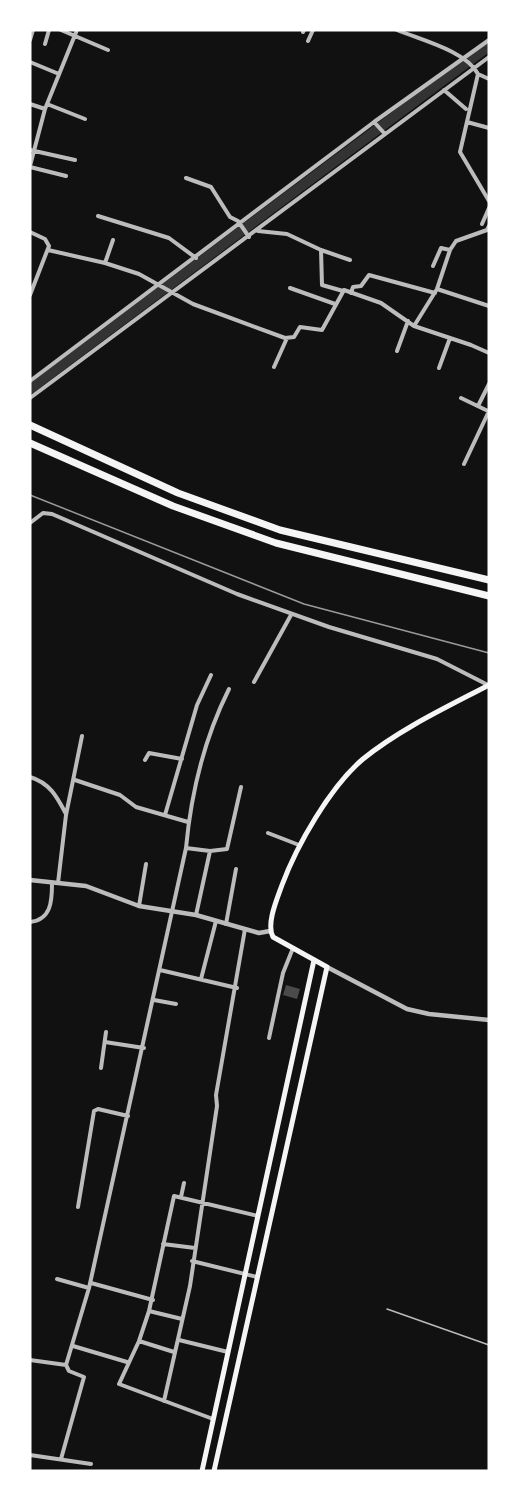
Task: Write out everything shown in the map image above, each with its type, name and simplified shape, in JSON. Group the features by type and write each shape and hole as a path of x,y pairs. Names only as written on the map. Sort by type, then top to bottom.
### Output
{"highway":[{"path":"30,425 178,493 280,530 489,580"},
{"path":"30,442 173,506 276,543 489,596"}],"main road":[{"path":"214,1471 327,967 273,938 270,931 278,896 299,845 331,797 362,760 402,732 488,685"},
{"path":"202,1471 314,960"}],"street":[{"path":"30,40 33,30"},
{"path":"45,44 49,30"},
{"path":"61,30 108,50"},
{"path":"66,176 30,166 32,150 47,104 77,30"},
{"path":"308,41 313,30"},
{"path":"397,30 467,59 478,74 489,79"},
{"path":"30,398 171,291 376,124 467,59 489,40"},
{"path":"257,231 384,133 489,57"},
{"path":"30,62 59,74"},
{"path":"478,74 460,152 489,201"},
{"path":"444,90 466,109"},
{"path":"30,104 45,110"},
{"path":"47,104 85,120"},
{"path":"467,122 489,128"},
{"path":"376,124 384,133"},
{"path":"32,150 75,160"},
{"path":"186,178 212,187 230,217 245,231"},
{"path":"482,224 489,208"},
{"path":"98,216 169,238 196,258"},
{"path":"414,326 436,291 450,250 456,241 472,238 482,230 488,229"},
{"path":"30,381 196,258 245,231 287,234 321,250 350,260"},
{"path":"30,232 49,242 30,295"},
{"path":"105,263 113,240"},
{"path":"433,266 441,248 450,250"},
{"path":"48,250 105,263 139,274 193,304 287,338 294,337 300,327 322,330 328,323 335,303 343,291"},
{"path":"321,250 322,285 381,303 414,326 489,353"},
{"path":"351,293 353,287 361,286 369,275 489,306"},
{"path":"290,288 335,303"},
{"path":"397,351 408,321"},
{"path":"274,367 287,338"},
{"path":"439,368 450,338"},
{"path":"478,406 489,384"},
{"path":"461,398 489,411 464,465"},
{"path":"30,522 46,512 291,615 437,659 488,685"},
{"path":"254,682 291,615"},
{"path":"165,815 197,705 211,675"},
{"path":"61,1459 84,1377 69,1371 66,1365 90,1286 144,1048 186,848 189,822 214,719 229,689"},
{"path":"30,922 39,922 46,916 52,900 82,736"},
{"path":"145,760 149,753 182,759"},
{"path":"30,777 45,783 52,790 66,815"},
{"path":"75,780 120,795 136,807 189,822"},
{"path":"186,848 210,851 227,849 241,787"},
{"path":"268,833 299,845"},
{"path":"196,915 210,851"},
{"path":"140,906 146,864"},
{"path":"226,924 236,869"},
{"path":"30,880 96,889 140,906 196,915 259,933 270,931"},
{"path":"201,979 216,921"},
{"path":"164,1401 174,1352 180,1340 182,1319 190,1286 217,1106 216,1095 237,988 245,929"},
{"path":"269,1038 283,973 292,948"},
{"path":"327,967 406,1010 489,1020"},
{"path":"160,970 237,988"},
{"path":"154,1000 176,1004"},
{"path":"101,1068 106,1032"},
{"path":"105,1042 144,1048"},
{"path":"78,1207 94,1112 98,1109 128,1116"},
{"path":"181,1197 184,1183"},
{"path":"213,1419 120,1387 119,1383 139,1341 153,1300 173,1198 181,1197 201,1201 259,1216"},
{"path":"163,1244 195,1248"},
{"path":"192,1261 257,1277"},
{"path":"57,1279 153,1300"},
{"path":"149,1311 182,1319"},
{"path":"180,1340 228,1352"},
{"path":"139,1341 174,1352"},
{"path":"73,1347 128,1362"},
{"path":"30,1360 66,1365"},
{"path":"30,1455 91,1464"}],"lane":[{"path":"387,1309 489,1345"}],"building":[{"path":"286,985 300,989 297,999 283,995"}],"waterway":[{"path":"30,389 489,46"}],"railway":[{"path":"30,495 304,604 489,653"}]}
